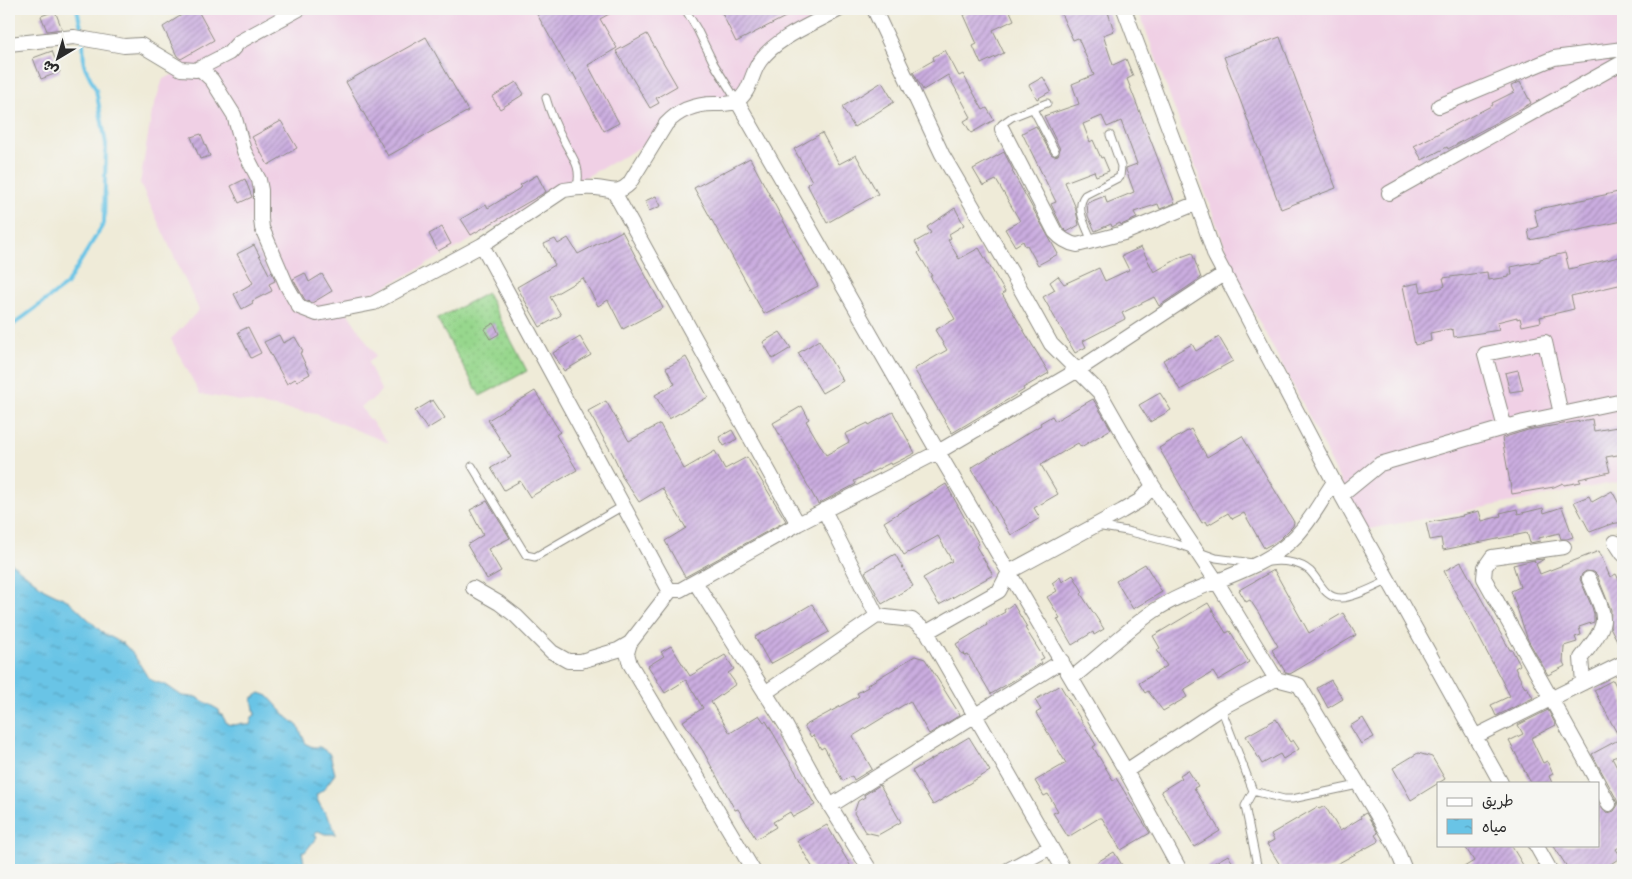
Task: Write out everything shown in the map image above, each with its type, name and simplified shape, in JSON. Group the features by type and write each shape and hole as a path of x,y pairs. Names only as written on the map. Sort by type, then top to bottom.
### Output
{"street":[{"path":"9,44 74,37 124,46 141,45 181,70 196,70 229,53 239,42 299,9"},
{"path":"199,68 212,80 234,115 244,151 261,190 262,228 287,286 299,307 317,314 374,303 482,245 564,190 577,187 596,188 614,192 624,189 630,184 666,124 672,118 689,108 706,104 729,104 737,101 745,92 760,61 780,41 840,9"},
{"path":"874,9 942,154 1051,344 1100,394 1153,486 1217,582 1276,679"},
{"path":"1124,9 1215,256 1334,482 1500,782"},
{"path":"1439,106 1554,58 1623,49"},
{"path":"1389,193 1623,62"},
{"path":"737,101 938,452 1126,771 1174,868"},
{"path":"1002,129 1055,232 1061,239 1070,244 1077,245 1124,233 1197,203"},
{"path":"614,192 798,524"},
{"path":"482,245 623,506 668,588 671,590 680,590 824,510 938,452 1078,370 1225,274"},
{"path":"1504,428 1484,354 1545,342 1560,414"},
{"path":"1342,495 1380,464 1504,428 1623,400"},
{"path":"1072,678 1155,610 1186,593 1217,582 1256,564 1279,550 1298,534 1334,482"},
{"path":"927,632 999,591 1009,572 1139,501 1153,486"},
{"path":"824,510 878,616"},
{"path":"1615,542 1623,554"},
{"path":"1564,547 1492,557 1484,566 1484,578 1597,782"},
{"path":"1582,683 1581,658 1598,636 1604,619 1603,610 1589,579"},
{"path":"695,582 785,724 830,806 870,870"},
{"path":"473,588 516,616 552,652 568,660 581,661 618,650 630,643"},
{"path":"671,590 630,643 627,653 630,664 753,870"},
{"path":"765,693 878,616 912,620 927,632 1064,870"},
{"path":"830,806 1062,661"},
{"path":"1476,736 1623,663"},
{"path":"1126,771 1221,708 1276,679 1298,685 1395,845 1405,870"},
{"path":"1600,787 1609,804"},
{"path":"1537,846 1550,870"},
{"path":"1008,870 1051,847"}],"lane":[{"path":"685,9 697,28 714,64 737,101"},
{"path":"546,98 548,108 578,167 579,178 577,187"},
{"path":"1002,129 1002,124 1012,117 1047,103"},
{"path":"1033,109 1055,151"},
{"path":"1092,241 1080,208 1080,200 1085,195 1120,177 1121,166 1110,134"},
{"path":"472,466 526,555 535,557 623,506"},
{"path":"1093,526 1127,531 1154,538 1216,558 1256,564 1277,561 1298,564 1308,570 1320,586 1331,596 1342,598 1389,580"},
{"path":"1221,708 1253,790 1245,806 1258,870"},
{"path":"1253,790 1284,798 1292,798 1358,785"}],"shaded area":[{"path":"196,9 847,9 782,43 737,94 345,309 376,356 368,362 381,390 375,398 360,407 389,443 316,414 200,394 171,339 199,310 140,183 152,112 163,79 186,69 163,27"},
{"path":"1138,9 1623,9 1623,481 1364,530 1302,402 1245,295 1225,247"}],"green space":[{"path":"487,293 527,371 480,396 437,319"}],"water":[{"path":"9,561 44,589 69,601 103,633 124,644 134,655 147,676 153,681 166,685 182,696 196,697 219,710 227,724 243,723 243,725 250,725 252,717 255,715 252,698 260,693 268,696 298,726 306,744 320,747 330,754 335,774 323,790 316,795 336,834 325,834 318,831 315,833 317,837 305,852 302,851 305,870 9,870"}],"building":[{"path":"191,9 197,9 214,40 181,59 177,56 163,27"},
{"path":"534,9 618,9 600,19 617,48 588,65 619,123 604,131 573,73 571,74"},
{"path":"720,9 801,9 736,42"},
{"path":"977,9 1009,9 1014,20 993,30 1004,53 981,64 973,46 977,44 964,15"},
{"path":"1059,9 1107,9 1114,31 1103,35 1113,65 1126,59 1133,76 1127,79 1175,203 1160,209 1158,204 1134,212 1137,218 1121,225 1120,223 1112,227 1111,224 1095,231 1088,216 1087,203 1105,196 1107,203 1134,192 1126,168 1137,164 1121,121 1107,127 1102,116 1083,124 1090,142 1093,140 1109,171 1096,176 1094,171 1065,182 1075,206 1079,225 1067,232 1062,227 1051,204 1056,202 1022,133 1036,126 1051,154 1054,156 1058,155 1060,149 1044,116 1079,104 1072,84 1094,75 1078,38 1073,40"},
{"path":"55,11 62,29 47,31 41,16"},
{"path":"647,34 677,86 656,98 659,103 650,108 616,51"},
{"path":"426,37 468,111 388,156 346,82"},
{"path":"1280,37 1336,188 1281,209 1224,57"},
{"path":"945,50 959,76 963,74 983,110 987,108 994,120 971,133 964,121 971,117 948,75 923,90 913,72 934,60 933,57"},
{"path":"52,51 60,72 41,79 33,58"},
{"path":"1043,77 1051,91 1037,99 1029,85"},
{"path":"516,82 524,94 500,109 492,97"},
{"path":"882,82 894,102 854,127 842,107"},
{"path":"1520,82 1531,103 1448,149 1447,147 1422,160 1414,146 1493,105 1492,103 1514,92 1511,86"},
{"path":"281,121 297,148 268,165 252,137"},
{"path":"822,133 839,164 856,155 878,194 827,223 807,184 812,181 794,149"},
{"path":"201,134 210,156 200,159 191,137"},
{"path":"1004,152 1012,171 1058,254 1038,265 1027,245 1025,246 1023,241 1015,246 1005,229 1020,221 996,180 983,186 973,169"},
{"path":"750,158 818,286 764,314 694,188"},
{"path":"537,175 546,192 471,235 461,219 486,204 488,208 522,187 520,185"},
{"path":"245,179 252,197 239,203 231,186"},
{"path":"1623,191 1623,221 1530,240 1528,230 1538,227 1534,210"},
{"path":"656,196 661,206 649,211 645,201"},
{"path":"955,208 964,225 949,234 951,238 948,240 959,259 979,248 1005,292 1002,294 1049,373 952,433 914,369 947,350 935,330 955,319 918,253 920,251 915,242 931,233 927,227"},
{"path":"442,227 451,244 438,251 429,234"},
{"path":"622,231 663,308 623,329 608,300 598,306 583,278 550,297 561,315 540,327 517,287 555,265 544,244 555,239 558,244 568,238 578,254"},
{"path":"254,245 269,274 272,272 275,281 269,284 272,291 252,301 253,303 242,309 234,294 253,283 237,254"},
{"path":"1141,247 1154,272 1192,253 1201,278 1159,306 1154,297 1122,313 1125,319 1083,341 1086,347 1075,353 1043,297 1055,290 1050,282 1058,276 1064,284 1099,268 1105,281 1129,270 1122,256"},
{"path":"1565,253 1569,269 1623,256 1623,284 1571,296 1574,309 1540,317 1541,322 1522,326 1520,318 1517,319 1517,317 1497,322 1499,330 1454,337 1453,330 1450,329 1430,333 1431,341 1415,345 1403,286 1419,283 1421,292 1445,286 1443,278 1487,272 1488,280 1509,277 1509,275 1512,275 1511,267"},
{"path":"305,273 309,282 322,274 332,291 312,303 305,300 293,279"},
{"path":"494,323 499,334 490,339 484,329"},
{"path":"248,327 261,353 251,358 238,332"},
{"path":"780,332 791,348 773,359 763,342"},
{"path":"279,335 283,343 295,337 303,351 300,353 310,374 287,384 264,342"},
{"path":"580,337 591,355 564,371 553,353"},
{"path":"1219,337 1233,361 1180,390 1163,360 1192,344 1196,351"},
{"path":"819,340 843,381 822,393 798,353"},
{"path":"686,357 708,397 669,419 655,395 675,384 666,368"},
{"path":"1518,370 1523,390 1510,392 1505,373"},
{"path":"535,391 560,432 556,435 577,470 530,497 520,481 504,490 491,468 511,457 488,420"},
{"path":"1160,393 1171,410 1150,422 1139,405"},
{"path":"1093,399 1111,429 1081,447 1078,443 1041,465 1058,494 1034,508 1040,518 1011,535 971,468 1041,425 1040,423 1052,416 1055,421"},
{"path":"433,400 445,418 427,429 415,411"},
{"path":"606,401 629,441 660,424 684,469 715,451 725,469 747,457 786,521 685,577 665,541 686,528 662,488 639,502 621,475 613,455 588,411"},
{"path":"802,406 809,419 806,421 826,455 849,442 845,434 868,423 869,425 893,412 915,453 854,481 856,484 818,504 773,423"},
{"path":"1592,419 1594,431 1623,426 1623,454 1606,457 1610,472 1579,479 1581,482 1564,485 1563,483 1554,487 1512,494 1502,438 1528,430"},
{"path":"1191,429 1207,457 1242,436 1294,522 1293,526 1279,540 1264,548 1244,513 1232,519 1228,513 1208,525 1206,521 1202,523 1159,448"},
{"path":"732,430 737,439 724,446 719,437"},
{"path":"946,484 979,544 976,546 993,575 939,605 923,578 952,561 938,536 904,555 884,522"},
{"path":"1612,491 1623,511 1623,522 1611,524 1590,532 1574,502 1589,496 1592,502"},
{"path":"487,501 510,538 488,549 501,571 487,579 467,545 483,535 470,510"},
{"path":"1562,507 1573,537 1567,539 1561,539 1559,533 1539,538 1540,541 1530,543 1527,533 1443,550 1441,538 1430,540 1426,523 1479,511 1482,521 1501,516 1500,513 1517,509 1518,514 1543,508 1544,513"},
{"path":"1599,551 1610,577 1616,574 1623,588 1623,652 1610,627 1611,610 1597,575 1594,572 1586,571 1580,579 1592,607 1594,622 1579,627 1581,635 1575,637 1577,642 1564,646 1563,662 1565,666 1548,675 1528,640 1511,591 1520,587 1513,565 1544,559 1536,564 1540,574"},
{"path":"895,554 913,586 882,604 865,572"},
{"path":"1461,562 1520,665 1515,668 1525,688 1527,687 1533,698 1496,716 1491,705 1510,696 1444,571"},
{"path":"1145,564 1162,592 1133,609 1116,581"},
{"path":"1274,570 1309,633 1343,613 1356,635 1290,674 1286,673 1272,650 1278,646 1258,612 1250,600 1246,602 1239,590"},
{"path":"1073,575 1083,592 1081,594 1104,629 1094,635 1093,632 1072,645 1057,619 1060,618 1047,597 1057,591 1052,583 1060,577 1062,582"},
{"path":"1208,603 1226,633 1230,631 1249,662 1218,680 1213,672 1183,690 1187,697 1163,711 1148,691 1145,693 1139,683 1167,666 1157,650 1160,648 1153,636"},
{"path":"812,604 829,632 770,664 755,637"},
{"path":"1013,604 1027,627 1025,628 1044,658 1040,660 1042,663 991,694 968,655 962,654 956,644 987,625 986,623 1005,612 1004,610"},
{"path":"671,646 690,676 725,655 734,669 728,673 736,684 711,702 730,733 759,715 764,722 766,721 815,805 793,817 790,812 773,822 776,827 756,839 738,809 735,810 703,751 683,721 703,708 686,680 665,693 648,666 664,656 661,652"},
{"path":"915,656 925,659 960,715 929,734 910,701 853,736 872,769 854,780 852,776 843,781 824,747 821,749 813,735 811,737 804,726 859,696 857,693 868,687 867,685"},
{"path":"1331,680 1343,699 1328,708 1317,688"},
{"path":"1613,680 1623,699 1623,754 1612,758 1623,779 1623,845 1616,849 1621,857 1602,870 1569,870 1554,846 1600,846 1600,806 1608,813 1614,811 1618,805 1592,754 1620,739 1594,690"},
{"path":"1060,685 1096,745 1093,747 1113,780 1116,778 1150,833 1121,850 1102,818 1068,837 1053,813 1058,811 1048,794 1044,796 1035,781 1066,763 1036,713 1041,710 1035,700"},
{"path":"1548,710 1556,725 1531,738 1543,763 1547,761 1553,774 1549,776 1552,782 1530,782 1509,741 1523,734 1518,725"},
{"path":"1363,718 1374,737 1361,744 1350,726"},
{"path":"1276,719 1290,742 1293,740 1299,749 1283,759 1280,754 1262,764 1246,736"},
{"path":"969,737 990,771 933,805 912,771"},
{"path":"1418,753 1432,757 1445,779 1437,782 1437,784 1411,800 1393,768"},
{"path":"1188,770 1198,786 1194,788 1220,831 1194,847 1161,791 1182,778 1180,775"},
{"path":"880,785 901,822 878,835 865,832 854,813 858,801"},
{"path":"1325,806 1340,831 1366,813 1378,833 1375,835 1379,841 1326,870 1283,870 1267,844 1274,840 1271,834 1317,807 1319,809"},
{"path":"827,825 853,870 814,870 797,841"},
{"path":"1465,846 1512,846 1526,870 1459,870 1474,861"},
{"path":"1114,852 1125,870 1084,870"},
{"path":"1228,855 1237,870 1202,870"}],"waterway":[{"path":"77,9 83,36"},
{"path":"9,328 66,285 104,223 106,144 96,90 84,65 83,43"}]}
